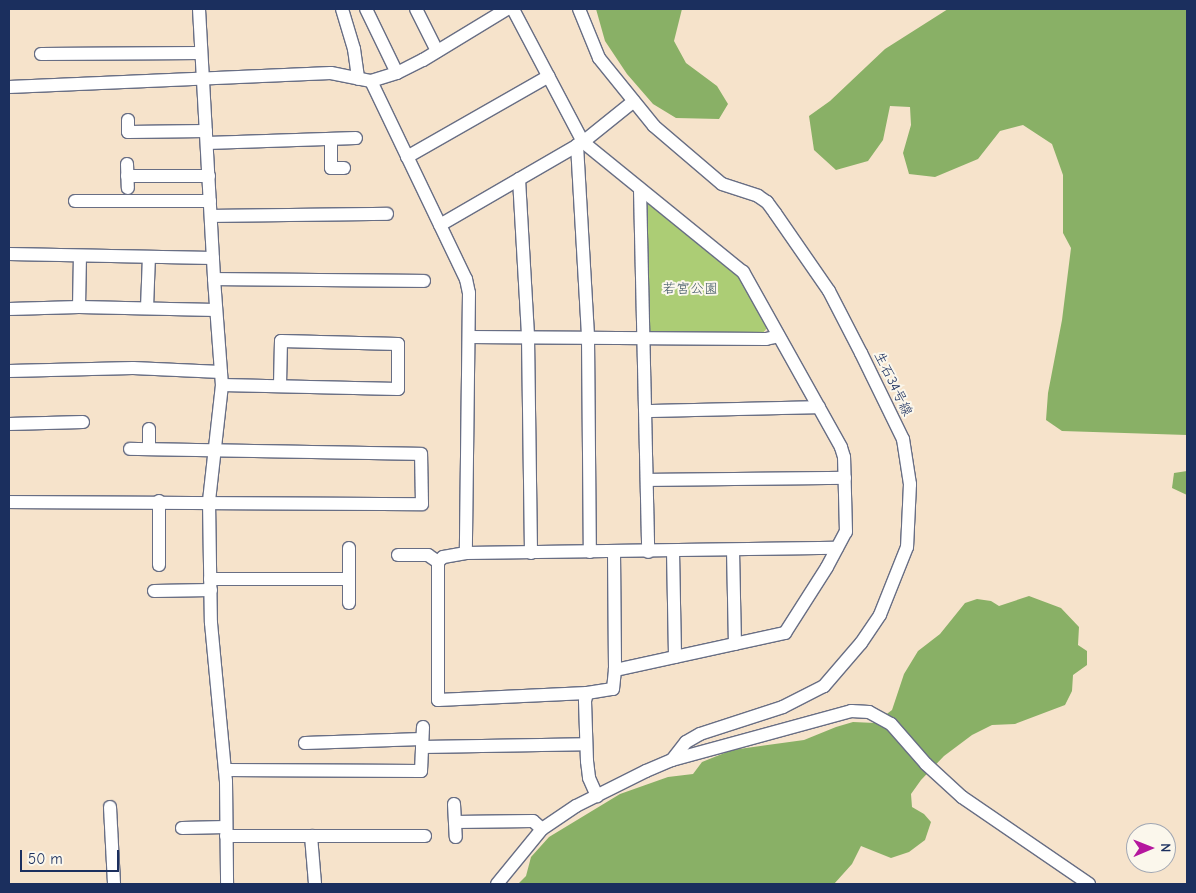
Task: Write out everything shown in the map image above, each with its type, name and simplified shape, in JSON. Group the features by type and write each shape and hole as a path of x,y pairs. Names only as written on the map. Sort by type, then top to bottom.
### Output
{"street":[{"path":"199,9 214,279 222,379 216,450 209,501 211,624 225,770 227,884"},
{"path":"342,9 364,80 407,157 466,279 469,293 466,553"},
{"path":"366,9 397,73"},
{"path":"416,9 437,51"},
{"path":"481,9 487,21"},
{"path":"9,87 331,73 364,80 397,73 507,9"},
{"path":"513,9 549,76 580,144 588,338 590,552"},
{"name":"生石34号線","path":"579,9 599,58 654,126 722,184 758,196 767,202 828,291 861,353 903,439 910,484 907,547 880,615 861,643 824,686 783,707 716,727 686,742 672,760"},
{"path":"41,54 201,53"},
{"path":"407,157 549,76"},
{"path":"440,225 580,144 634,101"},
{"path":"128,120 128,132 206,137 356,138"},
{"path":"331,139 331,168 344,168"},
{"path":"580,144 640,189 743,272 841,447 845,478 846,526 837,548 785,633 615,670"},
{"path":"127,176 209,176"},
{"path":"519,179 528,337 531,553"},
{"path":"640,189 645,338 648,552"},
{"path":"75,202 210,201"},
{"path":"212,216 387,214"},
{"path":"9,254 213,258"},
{"path":"79,307 80,256"},
{"path":"147,308 149,257"},
{"path":"214,279 424,281"},
{"path":"9,309 79,307 216,310"},
{"path":"469,337 766,339 780,336"},
{"path":"9,371 133,368 280,386 398,389 398,344 281,341 280,386"},
{"path":"646,411 819,407"},
{"path":"9,424 83,422"},
{"path":"149,429 149,449"},
{"path":"9,502 209,501 422,504 421,454 130,449"},
{"path":"647,480 845,478"},
{"path":"159,502 159,565"},
{"path":"349,548 349,603"},
{"path":"614,552 615,670 613,689 587,693 438,700 438,562 443,557 466,553 590,552 614,552 673,552 837,548"},
{"path":"733,550 735,644"},
{"path":"673,552 675,657"},
{"path":"398,555 428,555 438,562"},
{"path":"154,591 210,584 349,579"},
{"path":"587,693 585,701 586,744 589,778 597,796"},
{"path":"498,884 542,829 597,796 646,770 672,760 842,711 869,712 891,724 926,764 962,797 1089,884"},
{"path":"225,770 421,771 422,738"},
{"path":"306,743 422,738 586,744"},
{"path":"454,804 456,836"},
{"path":"97,817 111,812 114,884"},
{"path":"455,822 533,822 542,829"},
{"path":"182,828 311,836 424,836"},
{"path":"311,836 315,884"}],"green space":[{"path":"596,9 682,9 674,41 686,63 717,86 728,104 719,119 676,118 653,104 627,74 605,41"},
{"path":"948,9 1187,9 1187,435 1062,431 1046,420 1048,393 1062,320 1071,248 1063,233 1063,175 1052,144 1023,125 1000,131 978,159 935,177 909,174 903,153 911,125 910,107 890,106 883,140 868,161 836,170 814,150 809,116 830,101 885,49"},
{"name":"若宮公園","path":"644,196 742,278 768,327 762,334 648,333"},
{"path":"1187,471 1187,495 1172,488 1174,473"},
{"path":"1029,596 1061,608 1079,627 1078,645 1087,651 1087,665 1073,675 1072,691 1065,705 1015,724 992,725 972,735 944,756 921,780 911,794 912,807 924,814 931,822 925,840 909,852 891,858 861,846 852,864 834,884 518,884 526,876 531,857 549,837 620,794 668,777 693,774 702,762 732,750 804,740 853,722 875,723 892,710 904,674 918,651 940,634 965,603 977,599 991,601 999,606"}]}
